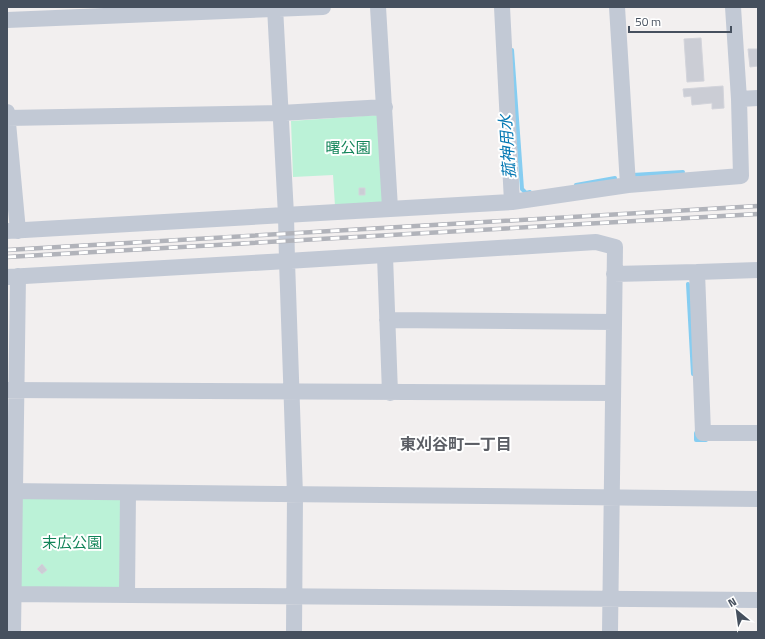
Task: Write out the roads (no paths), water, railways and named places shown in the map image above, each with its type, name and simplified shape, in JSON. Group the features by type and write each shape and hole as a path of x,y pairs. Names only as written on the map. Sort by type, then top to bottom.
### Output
{"street":[{"path":"7,20 324,7"},
{"path":"378,7 390,208"},
{"path":"502,7 512,202"},
{"path":"617,7 628,185"},
{"path":"385,107 281,114 7,116 12,231 512,202 628,185 741,176 740,99 733,7"},
{"path":"275,8 286,215 295,495 294,632"},
{"path":"740,99 758,98"},
{"path":"13,632 10,594 13,276 385,256 596,242 615,247 613,498 610,632"},
{"path":"385,256 390,393"},
{"path":"614,274 758,270"},
{"path":"698,272 703,433 758,433"},
{"path":"387,320 614,322"},
{"path":"11,390 291,393 613,393"},
{"path":"11,491 758,500"},
{"path":"127,595 128,493"},
{"path":"10,594 758,600"}],"waterway":[{"name":"菰神用水","path":"512,50 522,189 526,193 530,192"},
{"name":"菰神用水","path":"632,175 683,172"},
{"name":"菰神用水","path":"576,185 615,178"},
{"name":"菰神用水","path":"688,284 693,374"},
{"name":"菰神用水","path":"696,433 696,440 706,440"}],"railway":[{"path":"7,250 758,206"},
{"path":"7,257 758,214"}],"district":[{"name":"東刈谷町一丁目","path":"456,444"}],"park label":[{"name":"曙公園","path":"348,148"},
{"name":"末広公園","path":"72,543"}]}
